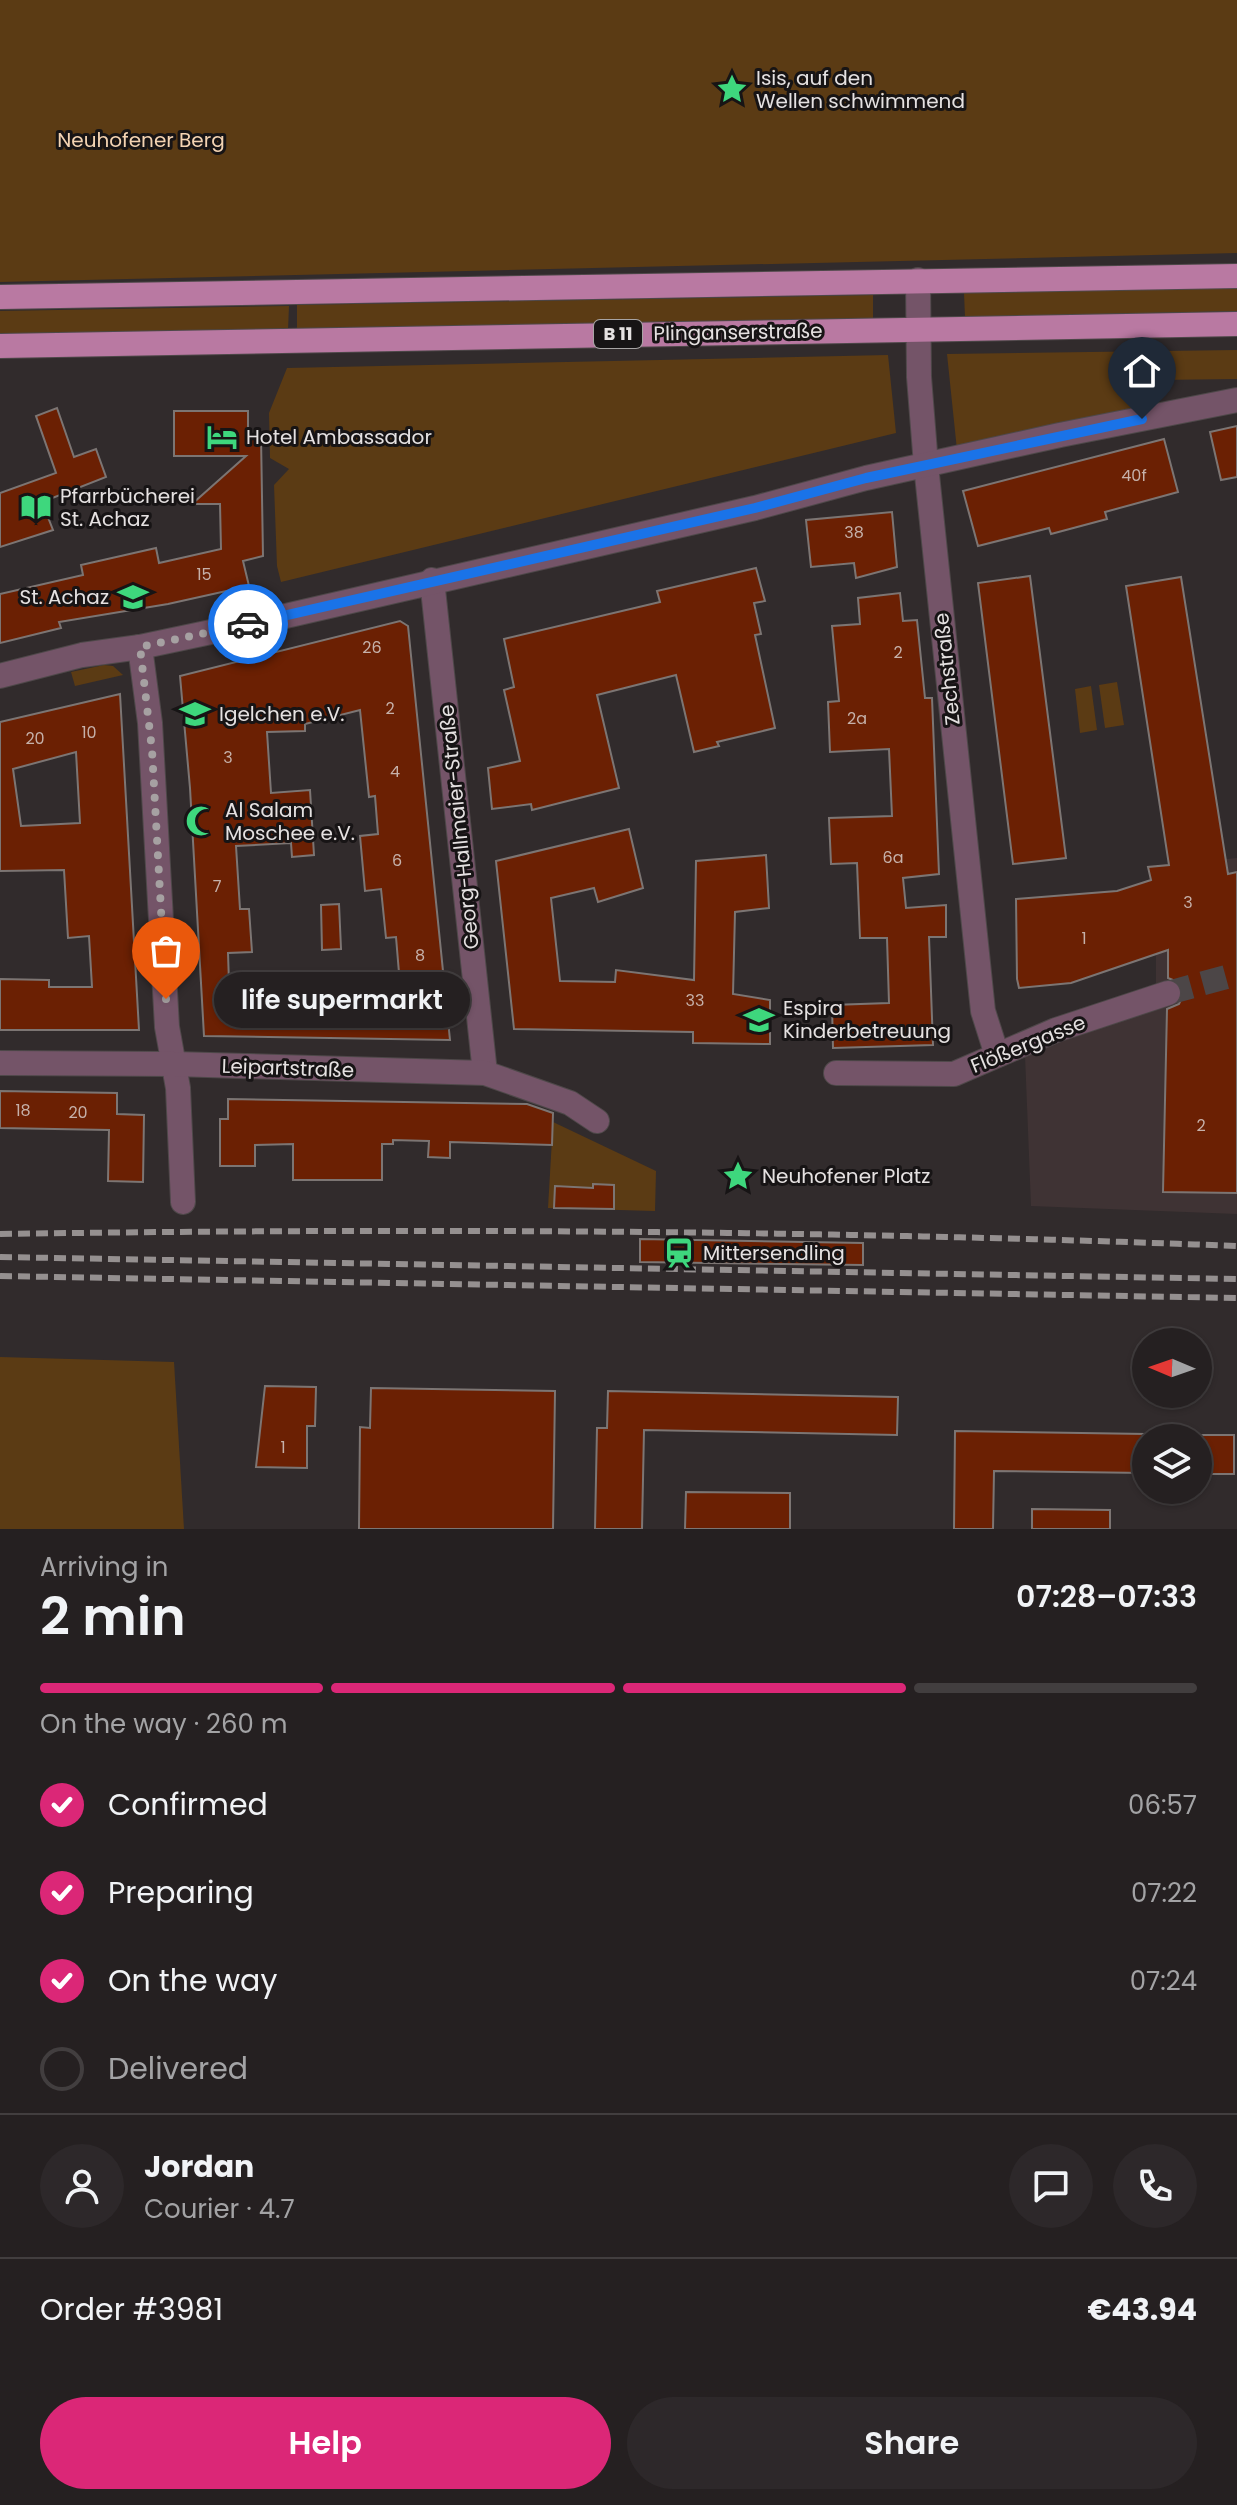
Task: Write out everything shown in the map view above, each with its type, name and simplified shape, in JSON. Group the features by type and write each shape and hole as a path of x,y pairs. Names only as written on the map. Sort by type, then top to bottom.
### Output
{"main road":[{"path":"0,297 1237,276"},
{"name":"Plinganserstraße","path":"0,346 1237,324"}],"street":[{"name":"Zechstraße","path":"918,280 919,377 926,465 983,1011 997,1055"},
{"path":"0,676 82,655 140,647 755,508 866,478 1237,400"},
{"name":"Georg-Hallmaier-Straße","path":"432,580 485,1073"},
{"path":"140,647 152,753 167,1027 178,1088 183,1202"},
{"name":"Flößergasse","path":"836,1073 945,1075 961,1072 1056,1030 1168,993"},
{"name":"Leipartstraße","path":"0,1063 174,1064 485,1073 570,1103 597,1121"}],"shaded area":[{"path":"1237,858 1237,1214 1031,1206 1024,1030 1156,986 1156,954 1135,885 1151,880 1148,867"}],"green space":[{"name":"Neuhofener Berg","path":"0,0 1237,0 1237,253 0,282"},
{"path":"1237,288 1237,311 965,317 964,293"},
{"path":"873,295 873,319 297,329 297,305"},
{"path":"289,306 288,330 0,335 0,311"},
{"path":"1237,350 1237,379 1156,380 1151,408 957,450 947,354"},
{"path":"888,355 896,433 281,582 277,566 274,485 289,469 270,458 269,413 287,368"},
{"path":"113,666 123,675 75,686 71,672"},
{"path":"1117,682 1124,725 1105,728 1099,685"},
{"path":"1091,686 1097,730 1080,733 1075,689"},
{"path":"553,1122 656,1171 655,1211 548,1208"},
{"path":"0,1357 174,1362 184,1529 0,1529"}],"building":[{"path":"57,408 74,457 96,449 106,477 42,502 53,530 0,547 0,493 56,473 36,416"},
{"path":"174,411 248,411 248,436 261,437 263,556 243,561 249,586 168,604 59,622 61,628 0,643 0,594 83,575 81,565 156,548 159,563 221,549 220,504 192,504 246,456 174,456"},
{"path":"1237,426 1237,477 1221,480 1210,432"},
{"path":"1164,439 1178,492 1105,512 1107,519 1051,534 1049,528 978,546 963,491"},
{"path":"892,512 897,567 856,578 854,563 811,567 806,520"},
{"path":"756,568 765,601 754,603 761,634 755,635 775,728 717,742 719,746 694,752 676,675 597,695 619,788 532,810 531,804 492,809 488,768 520,761 504,690 514,687 504,639 660,602 657,591"},
{"path":"1030,576 1066,858 1013,864 978,583"},
{"path":"1181,577 1228,874 1237,872 1237,1193 1163,1192 1167,1009 1179,1004 1183,995 1178,982 1168,978 1168,950 1071,983 1019,988 1017,979 1016,899 1117,891 1151,880 1148,867 1169,865 1126,586"},
{"path":"900,593 903,621 917,620 925,698 932,698 939,874 903,878 906,908 946,905 946,937 929,937 933,1045 833,1048 832,1005 889,1003 887,938 860,938 857,863 831,864 829,818 892,816 889,749 830,752 828,702 839,701 832,626 860,624 858,598"},
{"path":"400,621 408,626 450,1040 204,1036 190,788 180,676","holes":["360,710 369,797 375,796 378,834 360,836 365,891 381,889 386,938 396,937 400,985 289,983 289,988 229,983 228,953 252,952 249,909 240,909 236,846 291,843 292,857 314,855 310,790 271,793 267,732 305,731 305,724"]},
{"path":"120,694 139,1030 0,1030 0,979 49,980 49,987 92,987 89,936 68,938 64,870 0,871 0,722","holes":["76,752 80,823 21,826 13,769"]},
{"path":"629,829 643,888 598,902 594,888 551,898 560,981 615,982 616,970 694,980 696,861 766,855 769,908 735,912 733,994 770,1000 770,1044 693,1043 693,1032 514,1029 496,861"},
{"path":"339,904 341,949 322,950 321,905"},
{"path":"0,1091 117,1093 117,1114 144,1115 143,1182 108,1181 109,1130 0,1128"},
{"path":"228,1099 527,1104 553,1113 552,1145 450,1142 450,1158 428,1157 429,1141 393,1140 393,1144 382,1144 382,1180 293,1180 293,1144 255,1145 255,1166 220,1166 220,1119 228,1119"},
{"path":"593,1184 614,1185 614,1209 554,1208 555,1186 593,1188"},
{"path":"640,1239 863,1243 863,1265 640,1262"},
{"path":"265,1386 316,1387 315,1426 307,1426 307,1468 256,1467"},
{"path":"371,1388 555,1391 553,1529 359,1529 360,1427 370,1428"},
{"path":"608,1391 898,1397 897,1435 644,1430 642,1529 595,1529 597,1428 607,1428"},
{"path":"955,1431 1132,1434 1132,1473 994,1471 993,1529 954,1529"},
{"path":"1212,1435 1234,1435 1234,1474 1212,1474"},
{"path":"686,1492 790,1493 790,1529 685,1529"},
{"path":"1032,1509 1110,1510 1110,1529 1032,1529"}],"tunnel":[{"path":"1168,993 1237,974"}],"railway":[{"path":"0,1234 618,1232 1237,1246"},
{"path":"0,1257 1237,1279"},
{"path":"0,1276 1237,1298"}],"way so far":[{"path":"166,999 152,750 140,647 248,624"}],"place":[{"name":"Isis, auf den Wellen schwimmend","path":"732,89"},
{"name":"Hotel Ambassador","path":"222,437"},
{"name":"Pfarrbücherei St. Achaz","path":"36,507"},
{"name":"St. Achaz","path":"133,597"},
{"name":"Igelchen e.V.","path":"195,714"},
{"name":"Al Salam Moschee e.V.","path":"201,821"},
{"name":"life supermarkt","path":"166,999"},
{"name":"Espira Kinderbetreuung","path":"759,1020"},
{"name":"Neuhofener Platz","path":"738,1176"},
{"name":"Mittersendling","path":"679,1253"}],"route":[{"path":"248,624 755,508 866,478 1142,419"}]}
